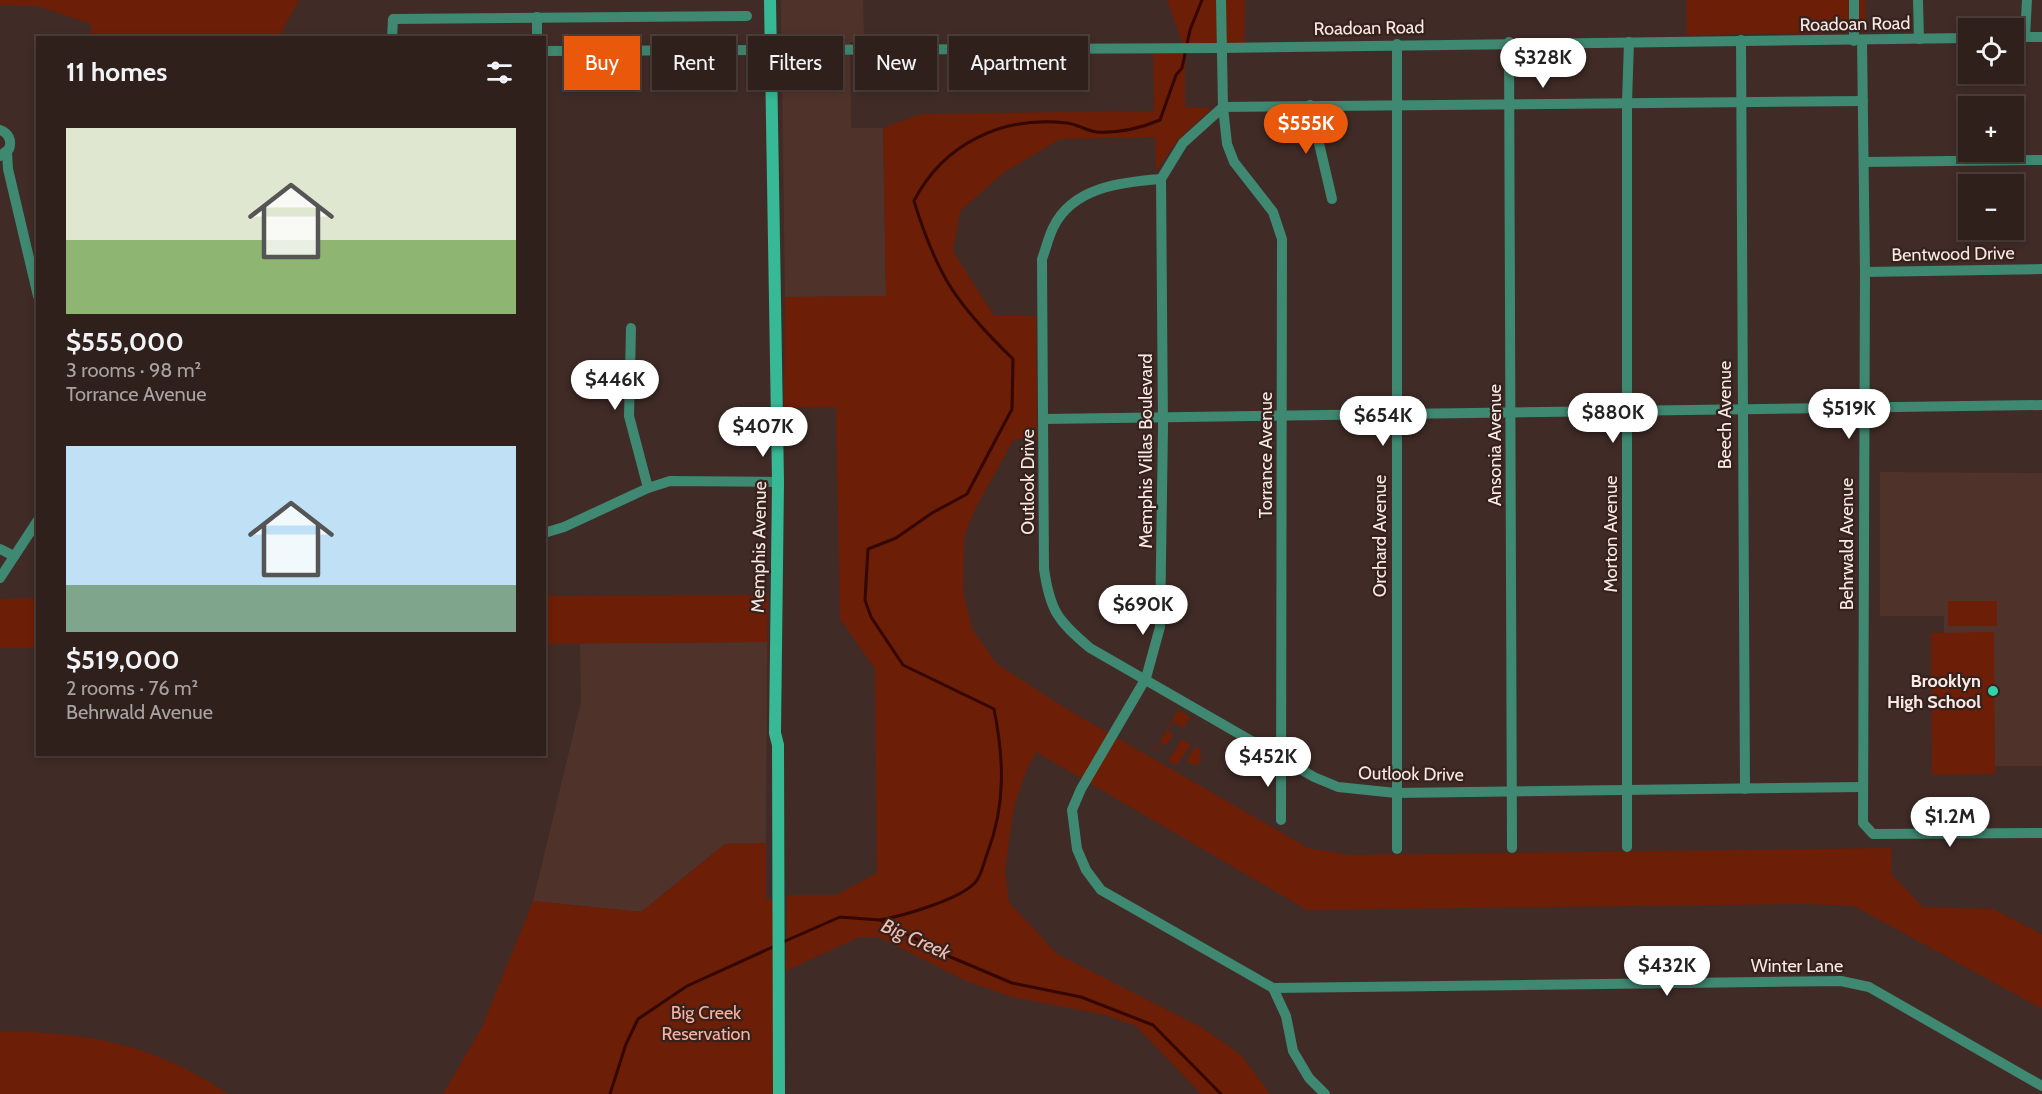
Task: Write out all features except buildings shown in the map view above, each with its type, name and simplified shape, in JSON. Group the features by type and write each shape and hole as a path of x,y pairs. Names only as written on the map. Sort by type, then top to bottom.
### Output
{"main road":[{"name":"Memphis Avenue","path":"770,0 771,36"},
{"name":"Memphis Avenue","path":"772,90 778,482 775,733 778,745 779,1094"}],"street":[{"path":"1221,0 1223,107"},
{"name":"Behrwald Avenue","path":"1854,0 1863,101 1864,162 1863,823 1873,834 2042,833"},
{"path":"1918,0 1918,39"},
{"path":"2027,0 2025,37 2042,37"},
{"path":"392,36 393,20 747,16"},
{"path":"537,17 537,36"},
{"name":"Roadoan Road","path":"843,48 1222,48 1509,42 1858,41 1958,38"},
{"name":"Beech Avenue","path":"1741,40 1743,102 1741,411 1745,789"},
{"name":"Ansonia Avenue","path":"1509,42 1512,848"},
{"name":"Morton Avenue","path":"1627,847 1627,102 1629,42"},
{"name":"Orchard Avenue","path":"1397,44 1397,849"},
{"name":"Roadoan Road","path":"546,51 748,48"},
{"path":"1161,179 1183,143 1223,107 1863,101"},
{"path":"1310,105 1332,199"},
{"name":"Torrance Avenue","path":"1223,107 1227,144 1233,162 1273,212 1282,239 1283,758 1281,820"},
{"path":"0,130 10,138 3,154 36,288"},
{"path":"1864,162 2042,160"},
{"name":"Memphis Villas Boulevard","path":"1161,179 1163,417 1160,627 1146,678 1081,789 1072,810 1077,849 1086,870 1101,890 1273,988"},
{"name":"Outlook Drive","path":"1161,179 1120,182 1098,189 1076,201 1054,226 1042,259 1045,419 1044,569 1048,598 1064,626 1090,648 1338,788 1396,793 1863,787"},
{"name":"Bentwood Drive","path":"1865,272 2042,269"},
{"path":"631,328 629,416 648,488"},
{"path":"1045,419 2042,405"},
{"path":"546,532 564,528 648,488 670,481 778,482"},
{"path":"0,578 36,523"},
{"path":"0,549 14,556"},
{"name":"Winter Lane","path":"1273,988 1841,981 1869,987 2042,1086"},
{"path":"1273,988 1286,1016 1293,1051 1309,1078 1325,1094"}],"shaded area":[{"path":"781,0 863,0 864,36 855,36 855,42 850,42 851,128 883,128 886,296 785,297 782,90 843,90 843,36 781,36"},
{"name":"Brooklyn High School","path":"1880,472 2042,473 2042,766 1944,766 1944,616 1880,616"},
{"path":"767,642 766,843 725,844 641,912 533,901 581,702 580,643"}],"green space":[{"path":"0,0 299,0 279,36 91,36 91,24 38,6 0,5"},
{"path":"1167,0 1245,0 1244,47 1185,48 1185,107 1212,108 1177,141 1156,171 1155,137 1060,139 1003,173 960,211 953,251 994,316 1036,316 1037,439 1014,439 975,509 964,537 963,591 972,629 997,664 1060,705 1308,848 1349,855 1891,848 1892,875 1923,907 1993,909 2042,934 2042,1009 1854,906 1803,904 1307,910 1036,752 1027,769 1014,806 1005,870 1009,902 1057,954 1201,1027 1241,1055 1270,1094 1201,1094 1136,1026 1105,1015 1012,997 966,981 879,937 859,937 786,971 787,895 836,895 877,873 875,669 840,619 836,407 784,407 785,297 886,296 883,128 921,114 1154,111 1153,47 1184,47"},
{"path":"1686,0 1865,0 1866,32 1687,35"},
{"path":"768,595 767,642 546,644 546,596"},
{"path":"36,598 36,648 0,648 0,599"},
{"path":"1948,601 1997,601 1997,626 1948,626"},
{"path":"1994,632 1995,774 1932,775 1931,633"},
{"path":"1178,710 1190,717 1184,728 1173,722 1168,731 1173,735 1167,745 1161,743 1155,753 1154,752"},
{"path":"1182,739 1191,745 1177,765 1168,761"},
{"path":"1195,747 1201,750 1199,756 1203,758 1196,766 1186,761"},
{"name":"Big Creek Reservation","path":"766,843 766,899 778,899 779,1094 443,1094 482,1027 533,901 641,912 725,844"},
{"path":"0,1031 92,1038 119,1044 173,1063 228,1094 0,1094"}],"waterway":[{"path":"880,920 947,900 971,887 982,871 993,836 998,818 1001,782 1000,746 994,709 903,665 871,617 865,600 868,549 896,538 932,513 967,494 1012,409 1013,359 977,322 951,288 931,250 914,201 926,181 958,149 998,129 1043,122 1071,124 1097,132 1113,132 1137,128 1160,120 1176,75 1182,68 1190,30 1202,0"},
{"name":"Big Creek","path":"783,942 840,917 880,920 946,955 1012,983 1081,997 1153,1025 1221,1094"},
{"name":"Big Creek","path":"610,1094 626,1044 638,1019 687,986 775,946"}],"place":[{"name":"Brooklyn High School","path":"1993,691"}]}
